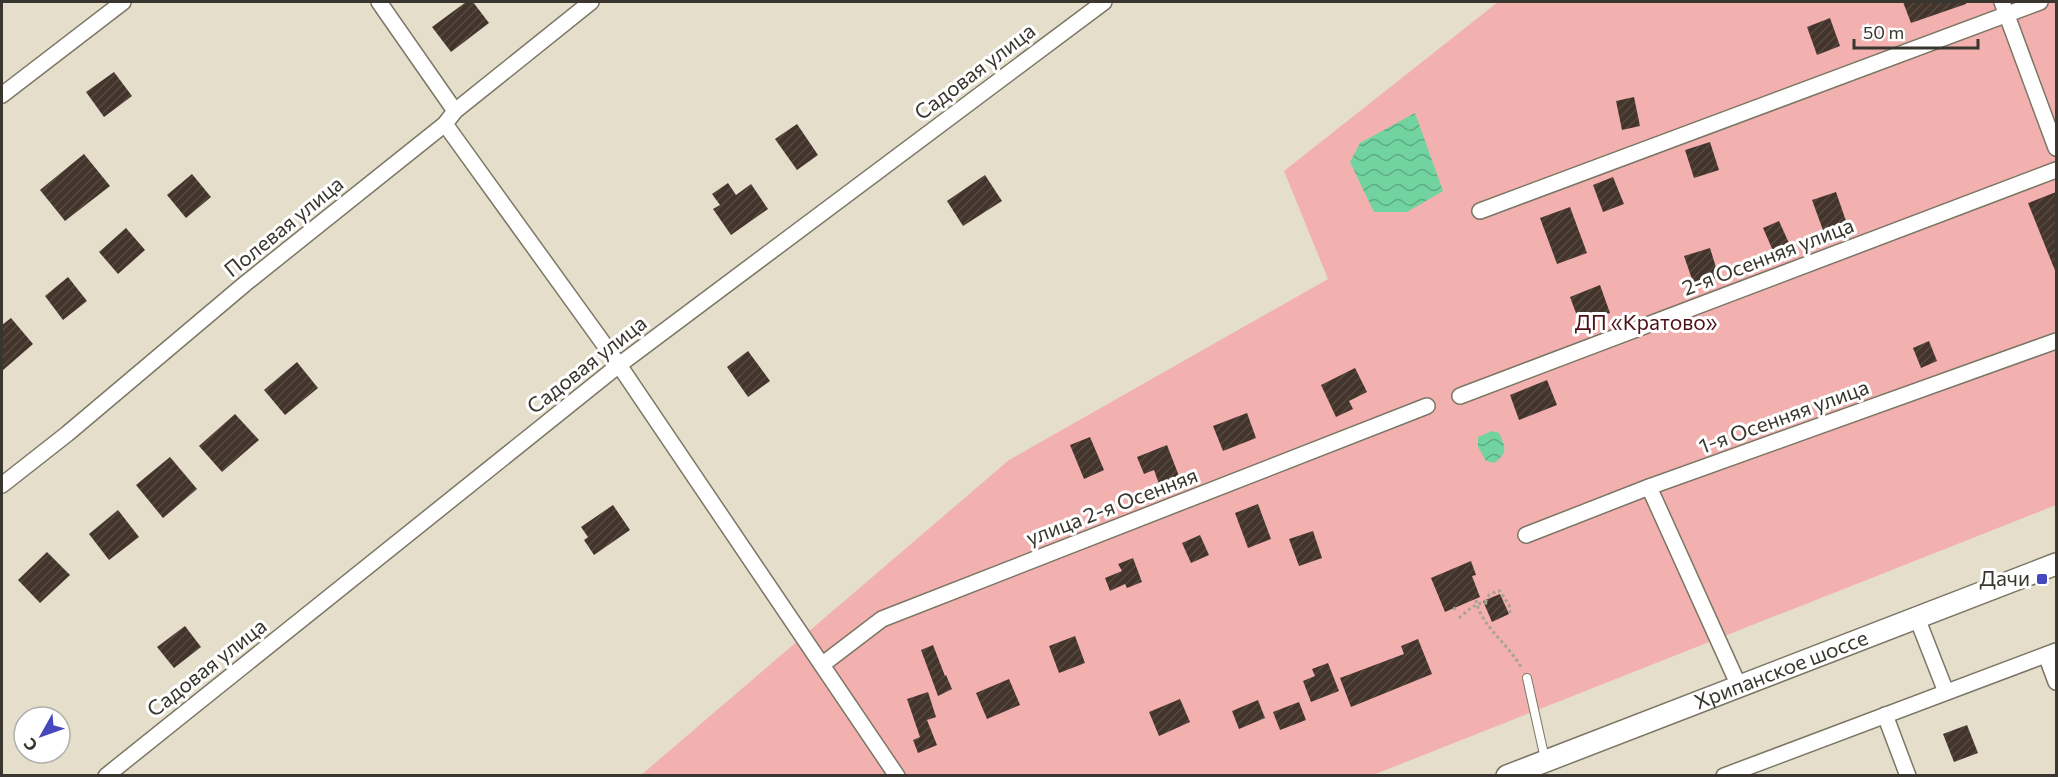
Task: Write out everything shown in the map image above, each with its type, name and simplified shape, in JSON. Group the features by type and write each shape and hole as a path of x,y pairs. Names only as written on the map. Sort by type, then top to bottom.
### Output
{"main road":[{"name":"Хрипанское шоссе","path":"1507,776 2056,564"}],"street":[{"path":"2,95 123,2"},
{"path":"379,2 455,111"},
{"name":"Полевая улица","path":"2,485 445,124 455,111 591,2"},
{"name":"Садовая улица","path":"106,776 619,365 1104,2"},
{"path":"1480,211 2004,8 2040,2"},
{"path":"2004,8 2056,148"},
{"path":"445,124 619,365 897,776"},
{"name":"2-я Осенняя улица","path":"1460,396 2056,170"},
{"name":"1-я Осенняя улица","path":"1526,535 1649,487 2056,341"},
{"name":"улица 2-я Осенняя","path":"823,664 882,619 1427,406"},
{"path":"1649,487 1739,686"},
{"path":"1917,618 1946,692"},
{"path":"1724,776 1741,772 2051,653 2056,682"},
{"path":"1885,715 1908,776"}],"lane":[{"path":"1527,678 1546,760"}],"path":[{"path":"1485,602 1489,595 1500,591 1509,605 1510,613"},
{"path":"1477,602 1488,625 1516,656 1527,678"},
{"path":"1459,618 1477,602 1491,604"},
{"path":"1454,610 1456,604"}],"green space":[{"name":"ДП «Кратово»","path":"1498,2 2056,2 2056,505 1373,775 640,776 1009,460 1328,279 1284,171"}],"water":[{"path":"1415,113 1443,191 1407,212 1374,212 1350,162 1360,143"},
{"path":"1492,431 1499,433 1504,446 1504,453 1494,463 1486,461 1478,447 1478,437"}],"building":[{"path":"466,2 473,2 489,23 451,52 432,27"},
{"path":"1903,2 1966,2 1966,4 1911,23"},
{"path":"1830,18 1840,46 1817,55 1807,27"},
{"path":"114,72 132,96 104,117 86,92"},
{"path":"1634,97 1640,126 1622,130 1616,101"},
{"path":"797,124 818,155 797,170 775,139"},
{"path":"1710,142 1719,170 1694,178 1685,150"},
{"path":"84,154 110,186 65,221 40,190"},
{"path":"192,174 211,197 186,218 167,195"},
{"path":"985,175 1002,201 963,226 947,201"},
{"path":"1613,177 1624,204 1603,212 1593,185"},
{"path":"728,183 736,195 751,184 768,209 731,235 713,209 720,205 712,194"},
{"path":"1836,192 1847,224 1824,233 1812,200"},
{"path":"2056,192 2056,273 2028,203"},
{"path":"1570,207 1587,253 1557,264 1540,218"},
{"path":"1779,221 1793,252 1777,260 1763,228"},
{"path":"126,228 145,250 118,274 99,252"},
{"path":"1710,248 1719,277 1694,285 1684,256"},
{"path":"68,277 87,301 63,320 45,296"},
{"path":"1600,285 1610,313 1580,324 1570,297"},
{"path":"11,318 33,344 2,371 2,325"},
{"path":"1929,341 1937,361 1921,368 1913,348"},
{"path":"748,351 770,381 748,397 727,367"},
{"path":"297,362 318,388 285,415 264,390"},
{"path":"1355,368 1367,392 1349,401 1353,409 1336,417 1321,385"},
{"path":"1547,380 1557,405 1519,420 1510,395"},
{"path":"1247,413 1256,438 1223,451 1213,426"},
{"path":"235,414 259,440 222,472 199,446"},
{"path":"1090,437 1104,470 1084,479 1070,445"},
{"path":"1167,445 1179,476 1159,484 1154,470 1144,474 1137,457"},
{"path":"170,457 197,489 163,518 136,485"},
{"path":"1258,504 1271,539 1248,548 1235,513"},
{"path":"613,505 630,530 594,555 584,540 588,537 581,527"},
{"path":"118,510 139,537 109,560 89,534"},
{"path":"1313,531 1322,558 1299,566 1289,539"},
{"path":"1200,535 1209,555 1191,563 1182,543"},
{"path":"47,552 70,575 40,603 18,580"},
{"path":"1133,558 1142,582 1127,588 1125,584 1110,591 1105,578 1122,571 1118,564"},
{"path":"1471,561 1476,575 1472,576 1480,597 1445,612 1431,578"},
{"path":"1500,594 1509,614 1492,622 1483,601"},
{"path":"185,626 201,647 174,668 157,647"},
{"path":"1075,636 1085,663 1059,673 1049,646"},
{"path":"1418,639 1432,674 1351,707 1340,678 1404,654 1401,646"},
{"path":"933,645 952,689 938,696 921,650"},
{"path":"1328,663 1339,691 1311,702 1303,681 1315,676 1312,669"},
{"path":"1009,679 1020,705 987,719 976,693"},
{"path":"928,692 936,717 927,720 937,745 918,753 913,740 920,737 907,699"},
{"path":"1180,699 1190,722 1159,736 1149,712"},
{"path":"1258,700 1265,718 1239,729 1232,711"},
{"path":"1299,702 1306,720 1280,730 1273,712"},
{"path":"1967,725 1978,753 1954,762 1943,734"}],"place":[{"name":"Дачи","path":"2042,579"}]}
